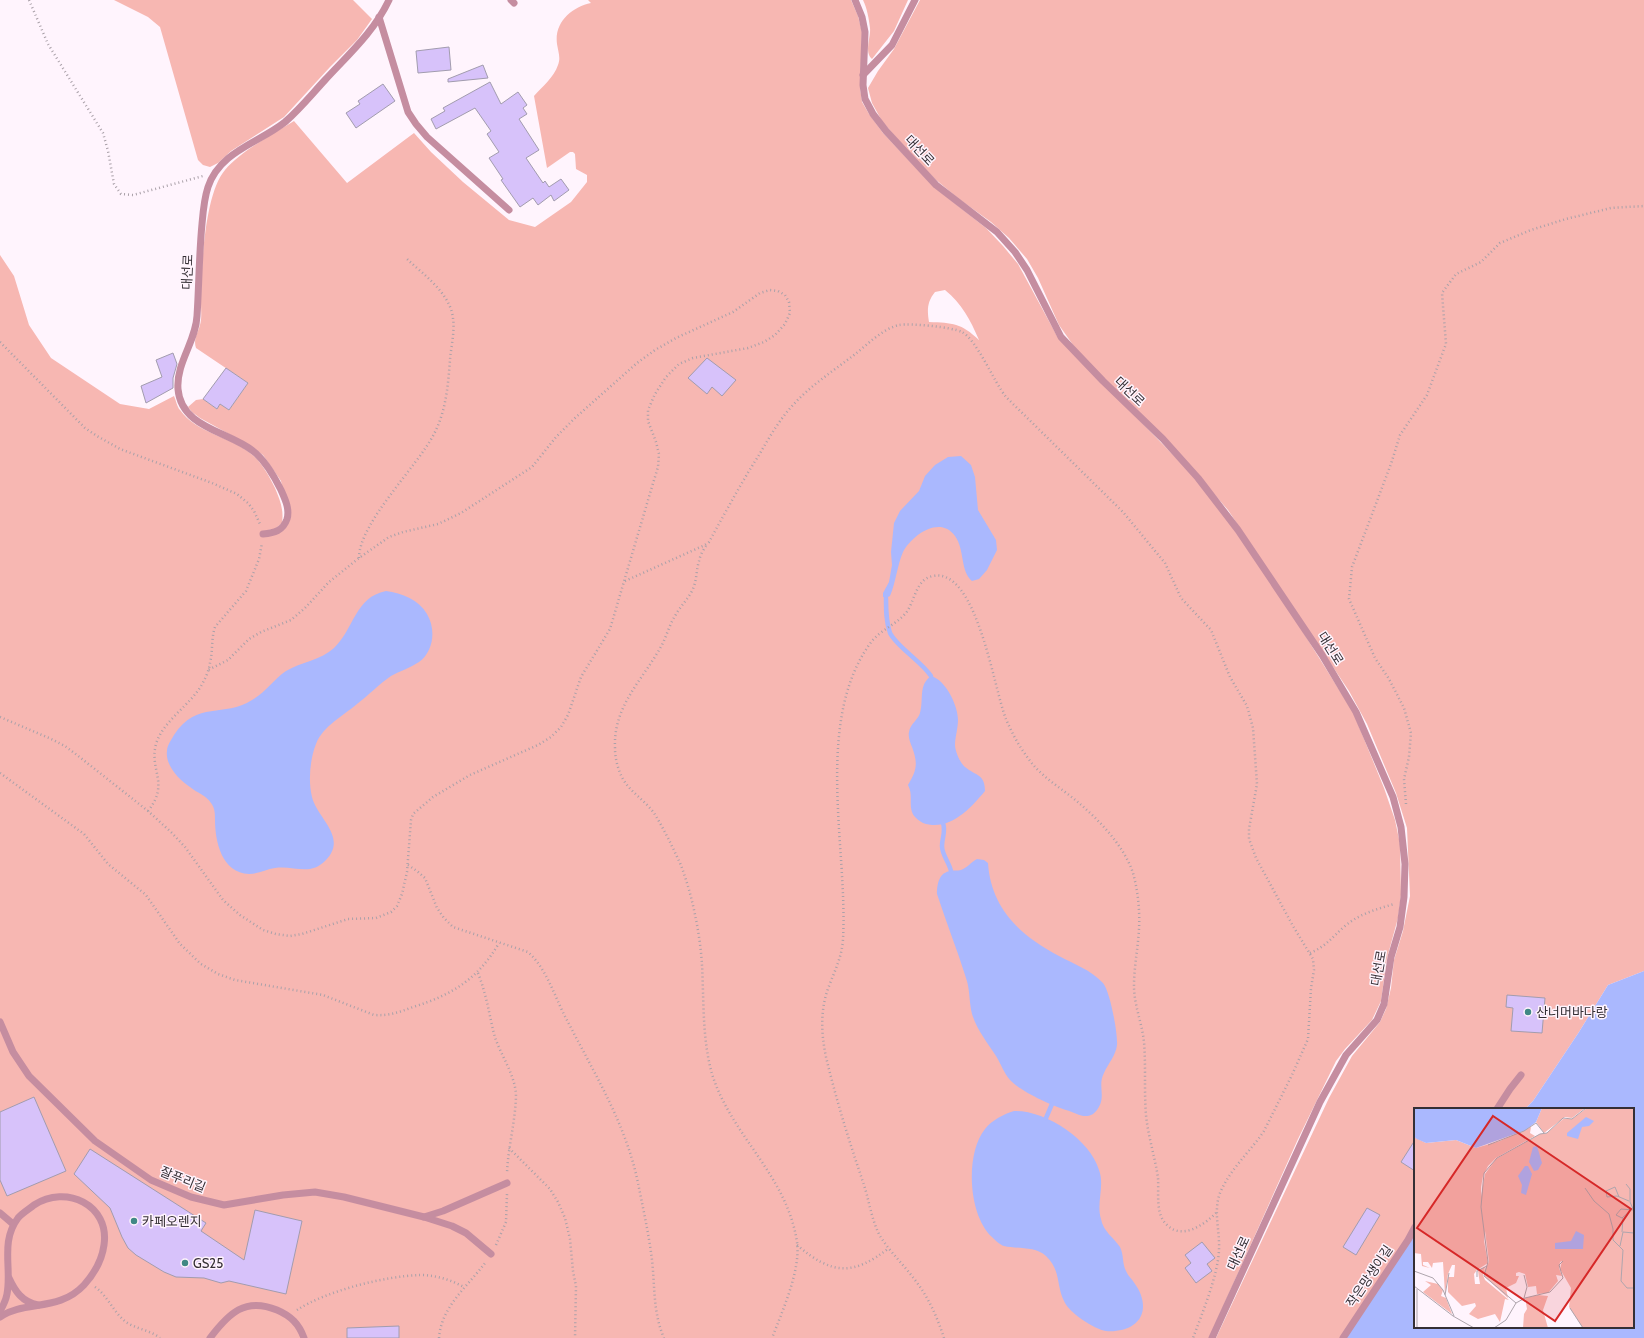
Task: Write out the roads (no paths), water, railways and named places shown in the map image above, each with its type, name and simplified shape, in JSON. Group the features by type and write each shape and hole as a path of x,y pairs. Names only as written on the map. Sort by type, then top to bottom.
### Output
{"lane":[{"name":"대선로","path":"263,534 273,533 280,529 286,523 288,515 286,503 276,480 260,457 252,449 200,423 183,408 179,398 178,376 197,319 200,243 208,186 216,172 227,159 243,147 284,123 300,107 359,45 380,16 389,0"},
{"name":"대선로","path":"855,0 862,17 865,32 863,75 865,99 873,114 886,131 936,185 997,232 1015,252 1061,337 1163,440 1198,478 1238,530 1322,655 1356,712 1392,797 1401,826 1405,864 1404,901 1400,927 1391,957 1384,1004 1377,1020 1346,1055 1320,1102 1212,1338"},
{"path":"863,75 892,45 915,0"},
{"path":"380,16 408,112 427,137 508,210"},
{"name":"잘푸리길","path":"0,1022 13,1052 29,1076 95,1141 151,1180 191,1197 224,1205 283,1195 315,1192 344,1197 424,1217 452,1226 466,1234 491,1254"},
{"path":"1498,1108 1521,1075"},
{"path":"424,1217 443,1211 507,1184"},
{"path":"0,1311 7,1295 7,1246 9,1235 19,1216 41,1201 54,1196 67,1196 80,1200 90,1207 99,1217 103,1230 104,1244 101,1258 84,1286 57,1302 15,1310 0,1316"},
{"path":"0,1213 14,1224"},
{"name":"작은망생이길","path":"1343,1338 1414,1229"},
{"path":"8,1276 15,1290 24,1300 30,1304 42,1306"},
{"path":"210,1338 227,1317 246,1306 254,1304 262,1305 289,1315 301,1331 304,1338"}],"water":[{"path":"961,456 971,465 975,477 978,510 996,540 997,550 987,570 979,579 972,581 966,572 960,548 955,536 949,530 942,527 934,527 919,534 907,546 901,557 890,596 886,598 883,597 883,593 889,582 892,565 891,552 894,523 900,511 919,491 925,476 935,465 948,457"},
{"path":"386,591 398,593 410,598 424,609 432,626 432,640 428,652 419,662 382,682 328,727 323,732 316,744 310,770 311,791 315,805 333,835 334,843 332,852 320,865 308,869 282,867 249,874 232,868 226,862 219,846 215,829 215,813 212,805 207,798 181,780 170,767 167,756 169,743 183,724 192,717 201,713 242,705 257,697 286,671 329,652 341,640 361,607 376,594"},
{"path":"931,676 936,678 946,688 956,708 958,720 955,745 958,757 965,767 982,778 985,785 985,791 966,811 950,822 933,825 921,822 913,814 908,785 916,766 914,753 909,740 909,732 920,713 924,684"},
{"path":"977,859 984,860 988,863 990,879 995,894 1010,919 1021,930 1032,940 1045,948 1093,974 1103,983 1106,988 1113,1013 1117,1045 1114,1056 1102,1078 1101,1101 1094,1114 1082,1116 1053,1105 1036,1098 1015,1084 1010,1080 979,1031 972,1014 967,982 937,894 938,883 941,876 947,872 963,869"},
{"path":"1644,971 1644,1338 1346,1338 1414,1234 1414,1328 1634,1328 1634,1108 1526,1108 1533,1101 1579,1032 1608,985"},
{"path":"1014,1111 1039,1115 1065,1128 1076,1137 1094,1159 1101,1176 1099,1207 1102,1223 1106,1231 1120,1247 1126,1271 1141,1294 1143,1311 1138,1321 1130,1327 1120,1330 1106,1331 1082,1320 1067,1306 1064,1301 1054,1267 1046,1256 1031,1249 1002,1245 993,1238 984,1227 974,1200 972,1168 974,1153 985,1129 998,1118"}],"waterway":[{"path":"886,598 887,620 890,633 898,644 927,670 931,676"},
{"path":"943,823 944,829 942,849 951,871"},
{"path":"1046,1118 1052,1104"}],"place":[{"name":"산너머바다랑","path":"1528,1012"},
{"name":"카페오렌지","path":"134,1221"},
{"name":"GS25","path":"185,1263"}]}
